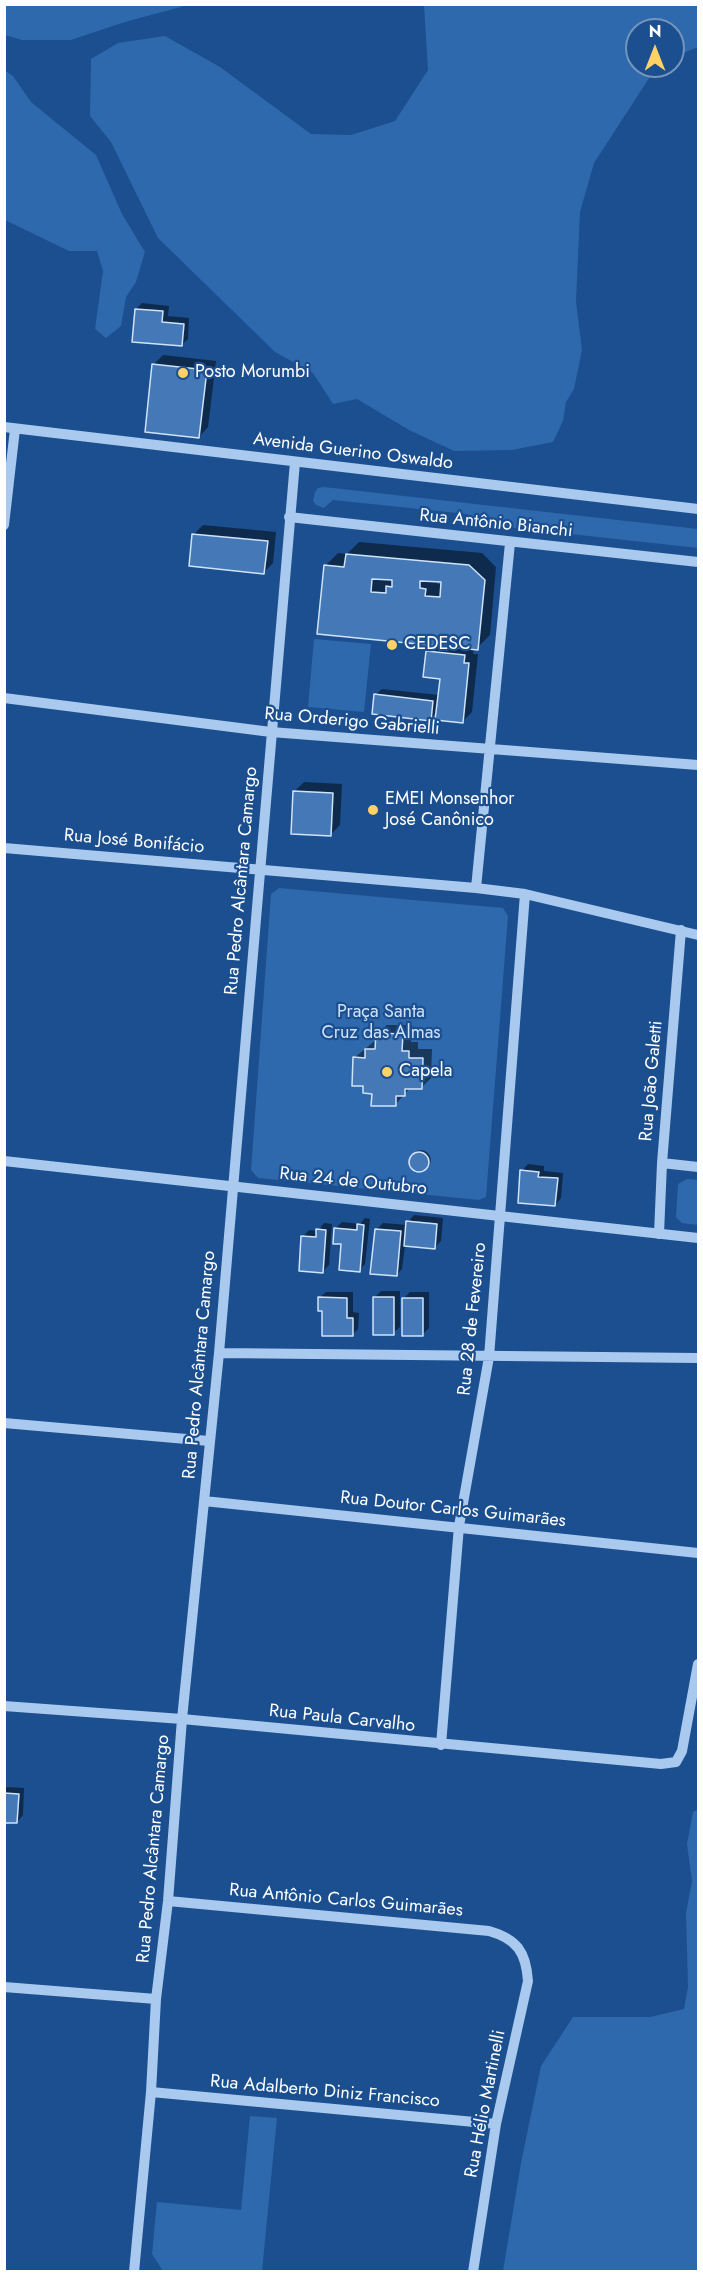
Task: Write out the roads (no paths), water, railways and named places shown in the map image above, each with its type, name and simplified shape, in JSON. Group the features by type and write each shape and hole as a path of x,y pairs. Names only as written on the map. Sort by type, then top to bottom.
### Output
{"street":[{"name":"Avenida Guerino Oswaldo","path":"10,428 699,508"},
{"path":"4,525 10,428"},
{"name":"Rua Pedro Alcântara Camargo","path":"134,2271 151,2092 156,1999 168,1901 182,1719 219,1353 261,870 270,732 295,462"},
{"name":"Rua Antônio Bianchi","path":"289,517 699,562"},
{"path":"476,888 510,543"},
{"name":"Rua Orderigo Gabrielli","path":"4,698 270,732 699,765"},
{"name":"Rua José Bonifácio","path":"4,848 525,894 699,935"},
{"name":"Rua 28 de Fevereiro","path":"441,1745 459,1526 489,1357 525,894"},
{"name":"Rua João Galetti","path":"659,1234 662,1163 681,930"},
{"name":"Rua 24 de Outubro","path":"4,1161 699,1238"},
{"path":"662,1163 699,1167"},
{"path":"219,1353 699,1358"},
{"path":"4,1423 209,1441"},
{"name":"Rua Doutor Carlos Guimarães","path":"204,1501 699,1553"},
{"name":"Rua Paula Carvalho","path":"4,1706 182,1719 661,1764 676,1762 682,1751 699,1664"},
{"name":"Rua Antônio Carlos Guimarães","path":"168,1901 489,1931 506,1935 517,1946"},
{"name":"Rua Hélio Martinelli","path":"473,2271 496,2124 528,1981 527,1964 517,1946"},
{"path":"4,1986 156,1999"},
{"name":"Rua Adalberto Diniz Francisco","path":"151,2092 496,2124"}],"place":[{"name":"Posto Morumbi","path":"183,373"},
{"name":"CEDESC","path":"392,645"},
{"name":"EMEI Monsenhor José Canônico","path":"373,810"},
{"name":"Capela","path":"387,1072"}],"park label":[{"name":"Praça Santa Cruz das Almas","path":"381,1023"}]}
